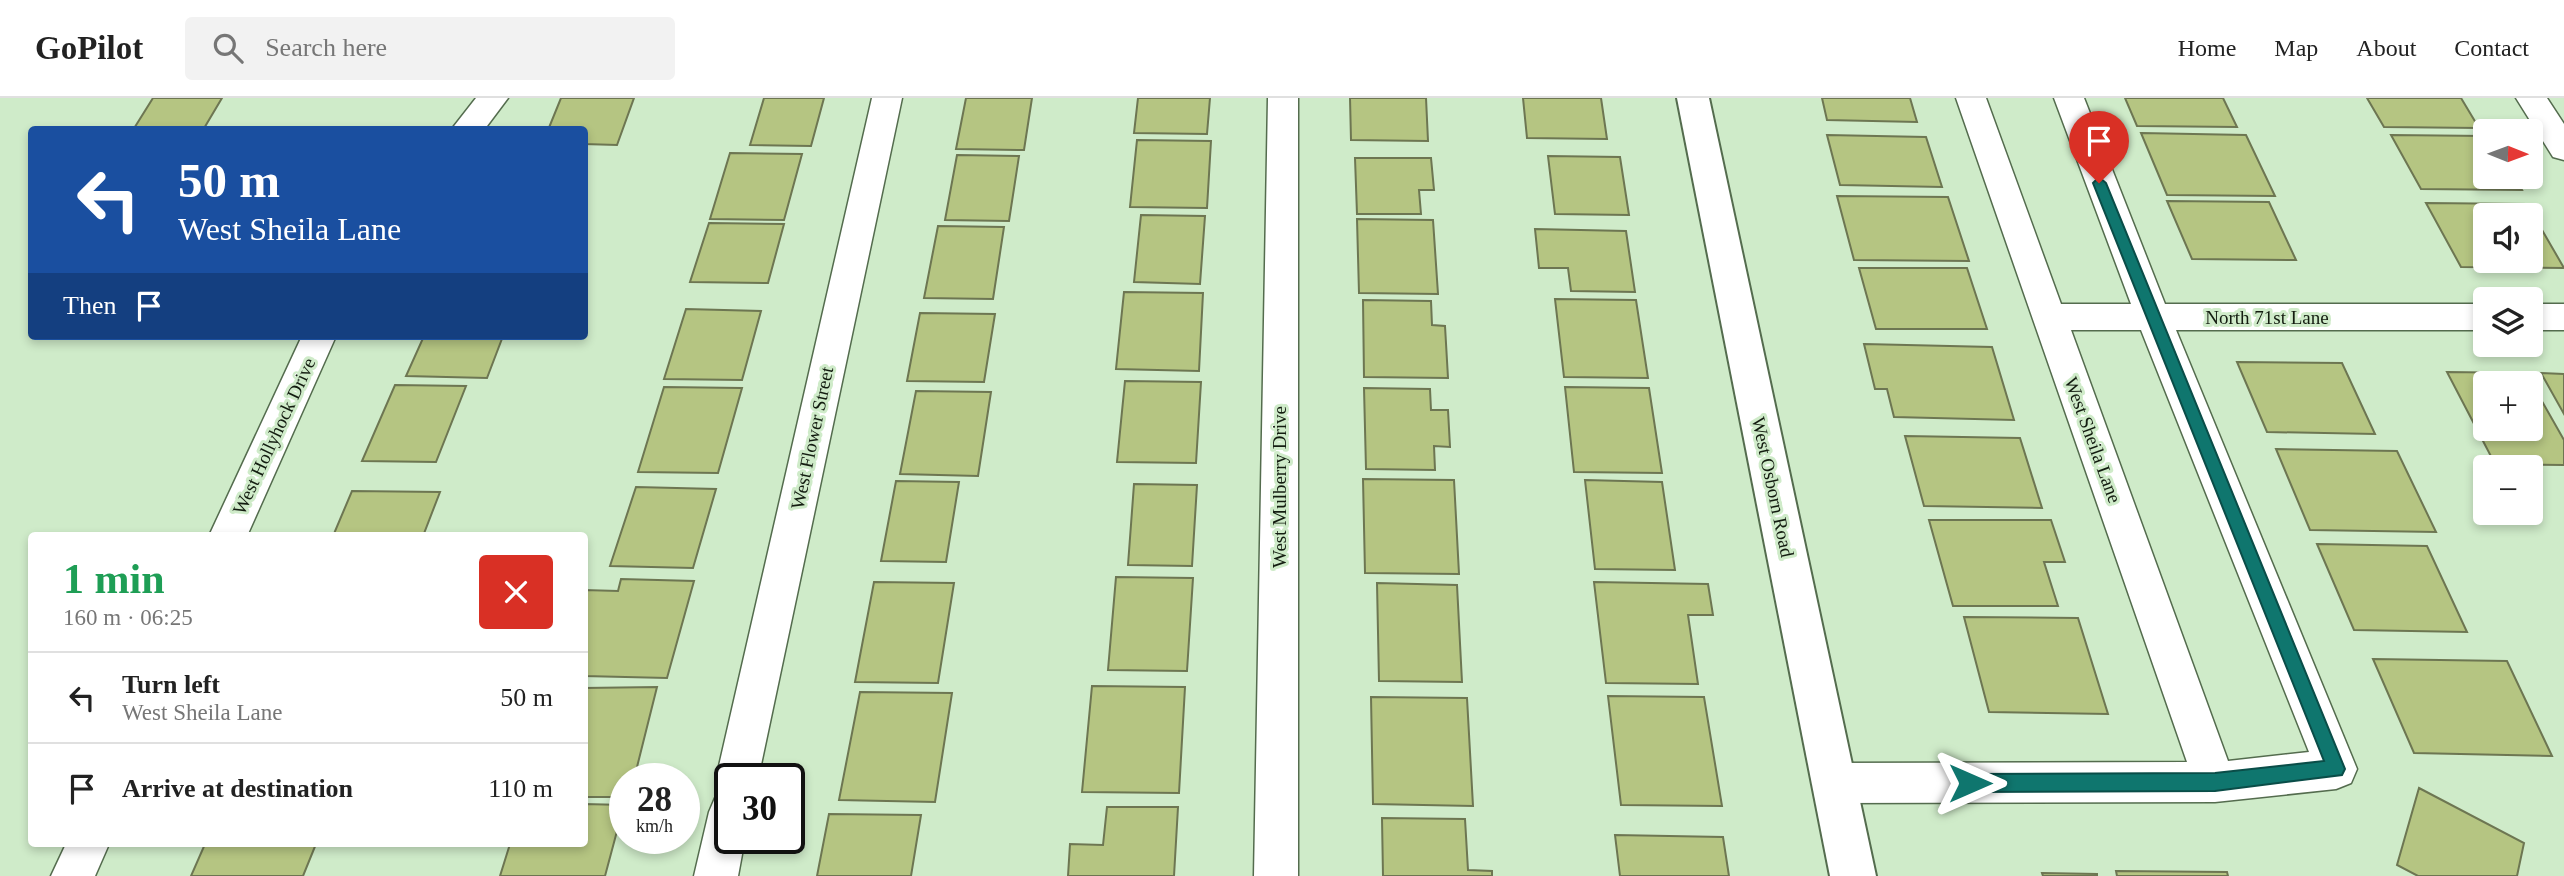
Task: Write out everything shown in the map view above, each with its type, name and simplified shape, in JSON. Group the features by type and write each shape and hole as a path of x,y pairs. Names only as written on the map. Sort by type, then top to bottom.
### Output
{"street":[{"path":"469,126 493,98"},
{"name":"West Flower Street","path":"741,763 887,98"},
{"name":"West Mulberry Drive","path":"1276,876 1283,98"},
{"name":"West Osborn Road","path":"1693,98 1853,876"},
{"name":"West Sheila Lane","path":"1971,98 2215,782"},
{"path":"1834,783 2215,782 2336,769 2153,317 2069,98"},
{"path":"2531,98 2564,149"},
{"name":"North 71st Lane","path":"2049,317 2473,317"},
{"path":"2543,317 2564,317"},
{"name":"West Hollyhock Drive","path":"230,532 317,340"},
{"path":"73,876 87,847"},
{"path":"716,876 721,854"}],"building":[{"path":"153,98 222,98 205,126 136,126"},
{"path":"561,98 634,98 617,145 588,144 588,126 550,126"},
{"path":"764,98 824,98 811,146 750,145"},
{"path":"966,98 1032,98 1024,150 956,149"},
{"path":"1138,98 1210,98 1207,134 1134,133"},
{"path":"1350,98 1426,98 1428,141 1351,140"},
{"path":"1523,98 1601,98 1607,139 1527,138"},
{"path":"1822,98 1910,98 1917,122 1827,120"},
{"path":"2125,98 2223,98 2237,127 2137,126"},
{"path":"2367,98 2461,98 2474,119 2473,128 2384,127"},
{"path":"2141,133 2246,135 2275,196 2167,195"},
{"path":"1827,135 1926,137 1942,187 1840,185"},
{"path":"2391,135 2473,136 2473,189 2522,190 2421,189"},
{"path":"1137,140 1211,141 1207,208 1130,207"},
{"path":"730,153 802,154 784,220 710,219"},
{"path":"957,155 1019,156 1009,221 945,220"},
{"path":"1548,156 1620,157 1629,215 1555,214"},
{"path":"1355,158 1431,158 1434,190 1419,190 1421,214 1357,214"},
{"path":"1837,196 1948,197 1969,261 1854,260"},
{"path":"2167,201 2269,202 2296,260 2192,259"},
{"path":"2426,203 2473,203 2473,267 2461,267"},
{"path":"1141,215 1205,216 1200,284 1134,282"},
{"path":"1357,219 1433,220 1438,294 1359,293"},
{"path":"709,223 784,224 768,283 690,282"},
{"path":"938,226 1004,227 993,299 924,298"},
{"path":"1535,229 1626,231 1635,292 1571,291 1568,268 1539,268"},
{"path":"2543,232 2564,268 2543,268"},
{"path":"1859,268 1967,268 1987,329 1876,329"},
{"path":"1124,292 1203,293 1199,371 1116,369"},
{"path":"1555,299 1636,300 1648,378 1564,377"},
{"path":"1363,300 1431,301 1432,325 1445,326 1448,378 1364,377"},
{"path":"686,309 761,311 742,380 664,379"},
{"path":"920,313 995,314 984,382 907,381"},
{"path":"422,340 501,340 487,378 406,376"},
{"path":"1864,344 1992,347 2014,420 1894,417 1887,389 1875,389"},
{"path":"2237,362 2342,363 2375,434 2267,432"},
{"path":"2447,372 2473,372 2473,422"},
{"path":"2543,373 2564,374 2564,414 2543,377"},
{"path":"1125,381 1201,382 1196,463 1117,462"},
{"path":"395,385 466,386 436,462 362,461"},
{"path":"664,387 742,388 718,473 638,472"},
{"path":"1565,387 1649,388 1662,473 1574,472"},
{"path":"1364,388 1430,389 1431,410 1448,410 1450,447 1434,446 1435,470 1366,469"},
{"path":"916,391 991,392 978,476 900,474"},
{"path":"2543,403 2564,440 2564,465 2543,465 2543,455 2490,455 2483,441 2543,441"},
{"path":"1905,436 2020,438 2042,508 1924,506"},
{"path":"2276,449 2397,451 2436,532 2310,530"},
{"path":"1363,479 1454,480 1459,574 1365,573"},
{"path":"1585,480 1662,482 1675,570 1595,569"},
{"path":"896,481 959,482 946,562 881,561"},
{"path":"1134,484 1197,485 1192,566 1128,565"},
{"path":"636,487 716,489 693,568 610,566"},
{"path":"352,491 440,492 425,532 335,532"},
{"path":"1929,520 2051,520 2065,562 2044,562 2058,606 1953,606"},
{"path":"2317,544 2427,546 2467,632 2354,630"},
{"path":"1116,577 1193,578 1187,671 1108,670"},
{"path":"621,579 694,581 667,678 588,676 588,590 618,591"},
{"path":"874,582 954,583 938,683 855,682"},
{"path":"1594,582 1708,584 1713,615 1688,615 1698,684 1606,683"},
{"path":"1377,583 1457,585 1462,682 1379,681"},
{"path":"1964,617 2078,618 2108,714 1989,712"},
{"path":"2373,659 2507,661 2552,756 2414,753"},
{"path":"1092,686 1185,687 1179,793 1082,792"},
{"path":"657,687 638,763 609,763 609,797 588,797 588,688"},
{"path":"860,692 952,693 935,802 839,800"},
{"path":"1608,696 1704,697 1722,806 1621,805"},
{"path":"1371,697 1467,698 1473,806 1373,804"},
{"path":"2419,788 2524,843 2517,876 2418,876 2397,865"},
{"path":"588,804 609,805 611,854 605,876 500,876 509,847 588,847"},
{"path":"1107,807 1178,807 1174,876 1068,876 1070,844 1103,845"},
{"path":"829,814 921,815 911,876 817,876"},
{"path":"1382,818 1465,819 1468,870 1492,871 1492,876 1383,876"},
{"path":"1615,835 1723,837 1729,876 1620,876"},
{"path":"204,847 315,847 303,876 191,876"},
{"path":"2116,871 2227,872 2228,876 2117,876"},
{"path":"2042,873 2097,874 2097,876 2043,876"}],"route":[{"path":"1970,783 2215,782 2336,769 2099,183"}]}
